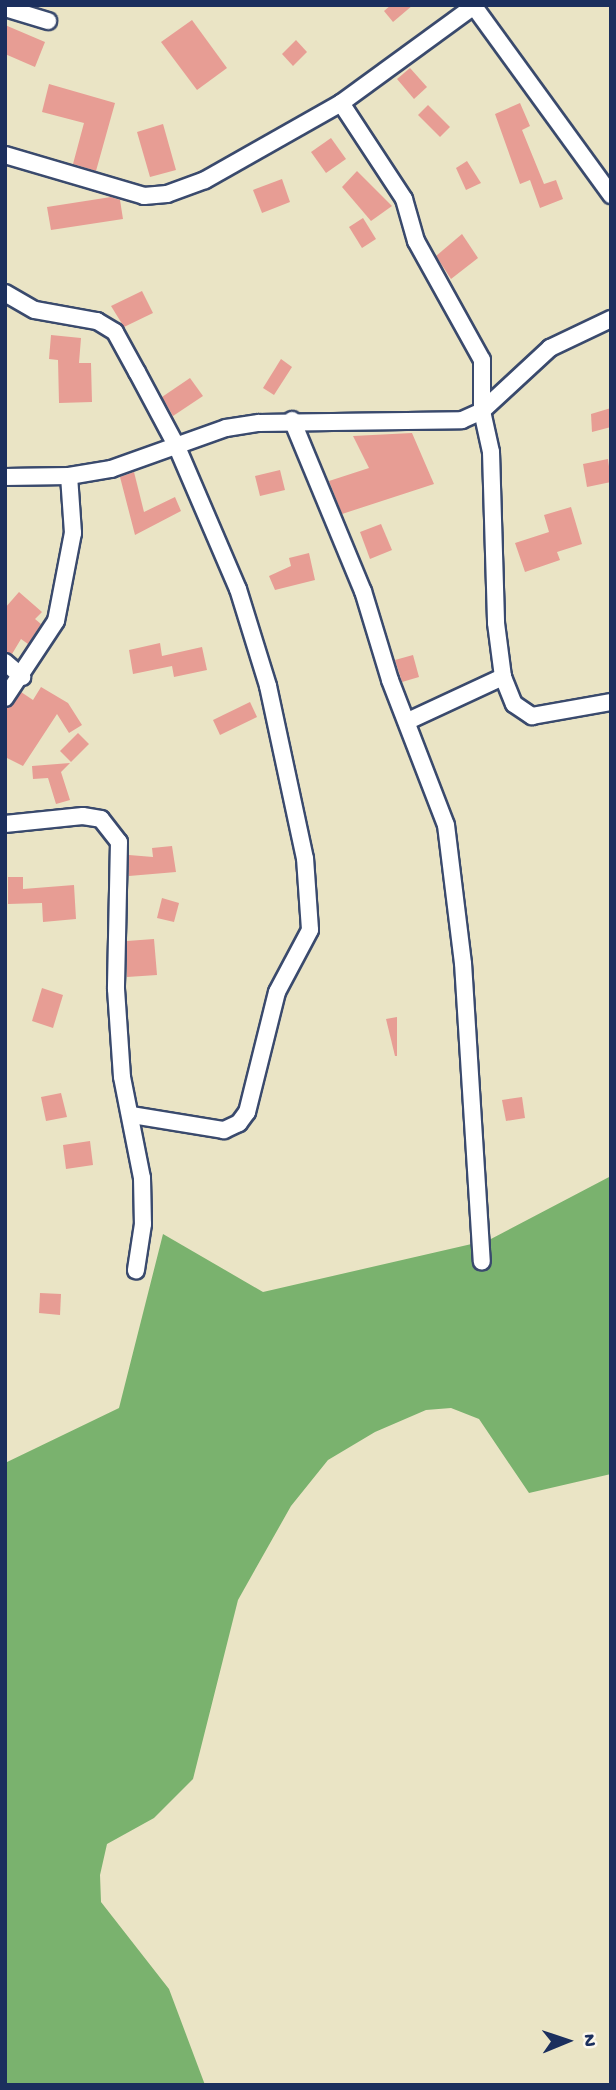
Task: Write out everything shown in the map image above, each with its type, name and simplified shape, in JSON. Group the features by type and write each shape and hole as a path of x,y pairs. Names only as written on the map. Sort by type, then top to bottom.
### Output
{"street":[{"path":"5,155 144,196 167,194 205,180 341,103 474,6 611,195"},
{"path":"5,8 48,21"},
{"path":"341,103 404,199 416,241 482,360 482,411 491,452 493,592 503,677 514,704 532,716 611,702"},
{"path":"5,293 35,310 97,321 115,332 177,447 238,589 268,686 305,858 310,930 277,992 247,1112 239,1123 224,1130 131,1115"},
{"path":"5,477 69,476 111,469 226,428 292,420 444,423 482,411 550,348 611,319"},
{"path":"292,420 363,591 446,825 458,904 482,1261"},
{"path":"5,698 22,677 56,621 68,579 73,533 69,476"},
{"path":"5,662 22,677"},
{"path":"408,721 503,677"},
{"path":"5,824 83,816 101,819 119,842 116,989 122,1077 142,1178 143,1224 136,1270"}],"green space":[{"path":"611,1176 611,1474 529,1493 479,1419 451,1408 426,1410 375,1432 328,1460 291,1506 238,1600 193,1779 154,1818 107,1844 100,1875 101,1902 169,1989 205,2085 5,2085 5,1463 119,1408 163,1234 263,1292 489,1240"}],"building":[{"path":"391,5 413,5 393,22 384,11"},
{"path":"192,20 227,68 197,90 161,42"},
{"path":"5,25 45,42 35,67 5,54"},
{"path":"296,40 307,52 293,66 282,54"},
{"path":"410,68 427,87 414,99 397,79"},
{"path":"49,84 115,103 96,171 73,164 84,123 42,112"},
{"path":"520,103 530,126 522,130 544,184 556,180 563,199 540,208 530,180 520,184 495,114"},
{"path":"428,105 450,127 440,137 418,115"},
{"path":"163,124 176,170 150,177 137,132"},
{"path":"331,138 346,159 326,173 311,152"},
{"path":"467,161 481,183 466,190 456,168"},
{"path":"357,171 392,206 371,221 342,187"},
{"path":"282,179 290,202 262,213 253,190"},
{"path":"111,197 120,200 123,219 51,230 47,207"},
{"path":"363,218 376,239 362,248 349,227"},
{"path":"462,234 478,258 451,279 436,256"},
{"path":"142,291 153,313 124,327 111,306"},
{"path":"51,335 81,338 79,363 91,363 92,402 59,403 58,360 49,359"},
{"path":"281,359 292,367 274,395 263,388"},
{"path":"190,378 203,396 173,416 162,397"},
{"path":"611,408 611,427 592,432 591,414"},
{"path":"412,433 434,484 342,514 329,481 369,468 353,436"},
{"path":"608,459 611,482 587,487 583,464"},
{"path":"280,470 285,490 260,496 255,476"},
{"path":"134,472 144,512 175,497 181,511 135,535 120,477"},
{"path":"571,507 582,544 557,552 560,560 525,572 515,543 549,532 544,515"},
{"path":"381,524 392,550 370,559 360,532"},
{"path":"309,553 315,580 275,590 269,576 291,566 289,558"},
{"path":"19,592 42,612 35,619 41,624 28,644 21,639 12,654 5,652 5,608"},
{"path":"160,643 162,656 202,647 207,670 174,677 172,666 133,674 129,650"},
{"path":"413,655 419,677 402,682 395,660"},
{"path":"41,687 68,703 82,725 69,733 57,714 23,766 5,757 5,710 21,692 33,700"},
{"path":"250,702 257,717 220,735 213,720"},
{"path":"78,733 89,744 71,762 60,751"},
{"path":"70,763 61,772 70,800 56,804 48,778 33,779 32,766"},
{"path":"172,846 176,872 129,876 129,855 153,857 152,848"},
{"path":"8,877 23,877 23,889 74,885 76,919 43,922 42,903 8,904"},
{"path":"162,898 179,903 174,922 157,918"},
{"path":"154,939 157,975 127,977 127,941"},
{"path":"42,988 63,995 53,1028 32,1021"},
{"path":"397,1017 397,1056 395,1056 386,1019"},
{"path":"61,1093 67,1117 46,1121 41,1097"},
{"path":"522,1097 525,1118 506,1121 502,1100"},
{"path":"90,1141 93,1165 66,1169 63,1145"},
{"path":"40,1293 61,1294 60,1315 39,1313"}]}
